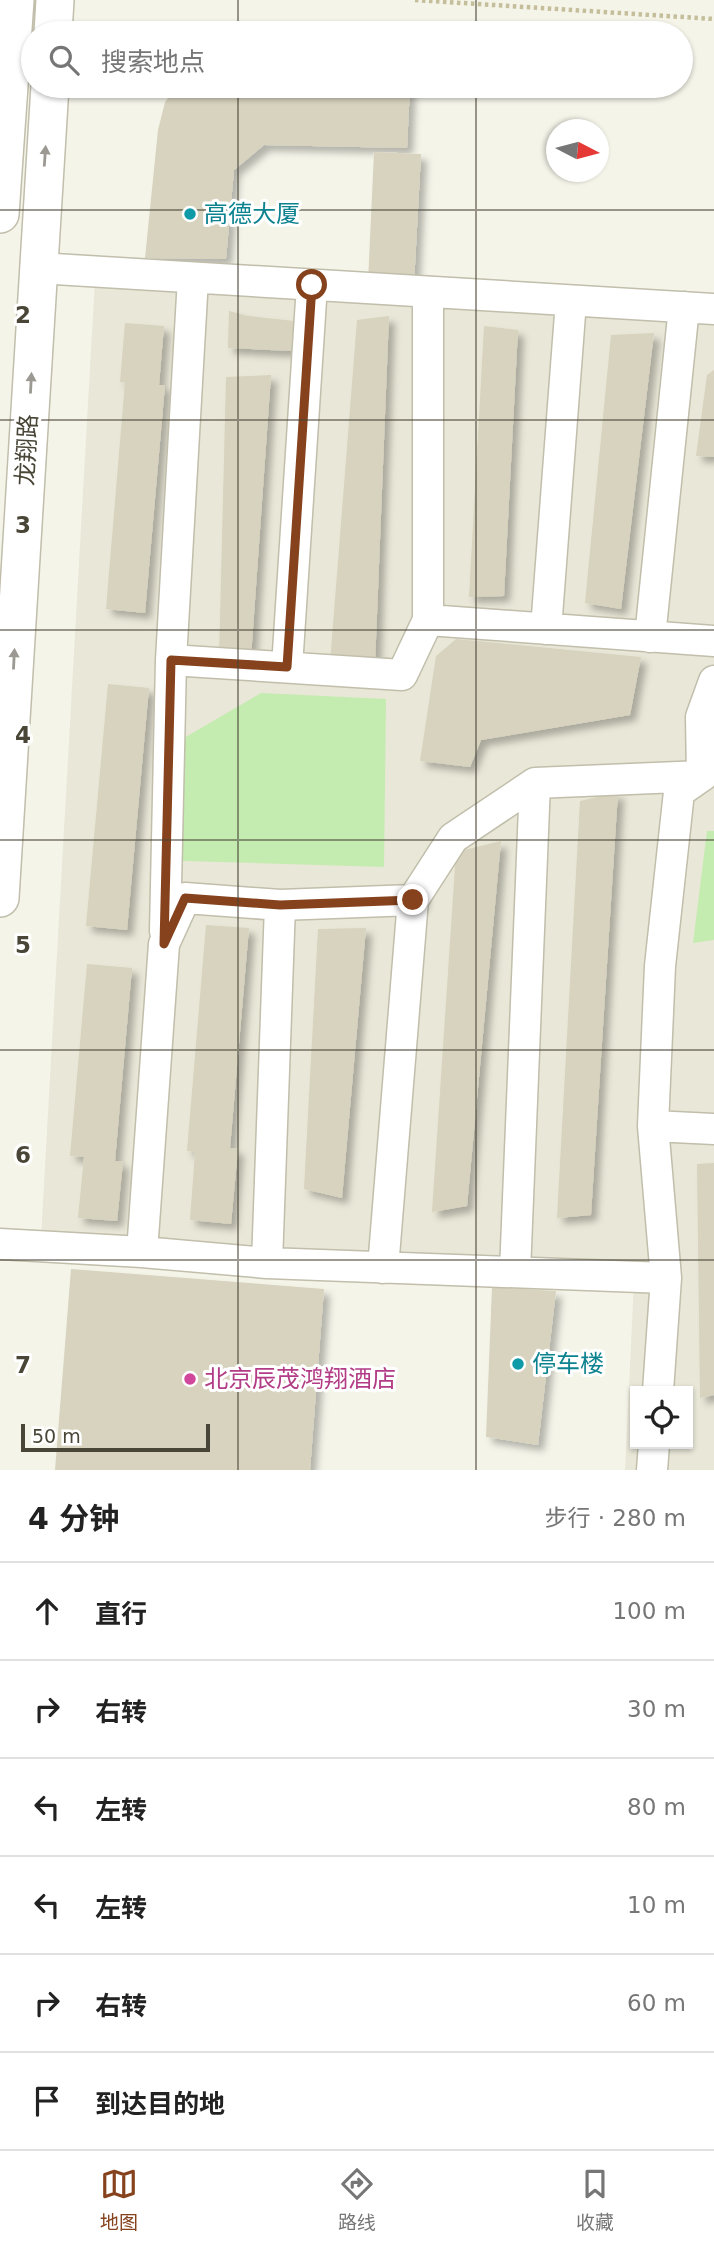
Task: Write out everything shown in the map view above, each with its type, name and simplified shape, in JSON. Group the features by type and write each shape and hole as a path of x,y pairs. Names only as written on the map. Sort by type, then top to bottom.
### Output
{"street":[{"path":"0,214 15,0"},
{"path":"54,21 55,0"},
{"name":"龙翔路","path":"0,898 49,98"},
{"path":"38,268 714,309"},
{"path":"142,1252 164,944 171,660 193,278"},
{"path":"287,667 312,285"},
{"path":"171,660 402,675 428,620 428,292"},
{"path":"546,629 571,300"},
{"path":"650,636 684,307"},
{"path":"428,620 714,641"},
{"path":"657,1386 666,1278 653,1126 660,966 698,788 701,717 714,681"},
{"path":"383,1268 413,900 453,838 535,783 698,788"},
{"path":"515,1272 535,783"},
{"path":"164,944 185,898 280,905 413,900"},
{"path":"267,1263 280,905"},
{"path":"653,1126 714,1129"},
{"path":"0,1244 267,1263 666,1278"},
{"path":"652,1470 654,1449"}],"path":[{"path":"415,0 714,19"}],"shaded area":[{"path":"96,261 714,299 714,1470 625,1470 634,1281 40,1255"}],"green space":[{"path":"261,693 386,699 384,867 153,860 160,752"},
{"path":"707,831 714,831 714,940 693,943"}],"building":[{"name":"高德大厦","path":"168,98 409,98 407,148 264,145 234,170 226,259 145,258 158,130"},
{"path":"374,152 421,154 414,284 368,282"},
{"path":"229,311 294,321 292,351 228,348"},
{"path":"389,316 375,665 330,663 357,320"},
{"path":"125,323 164,326 159,385 165,385 145,613 106,609 125,382 120,382"},
{"path":"484,326 518,330 504,596 469,597"},
{"path":"654,333 621,609 585,603 611,335"},
{"path":"714,370 714,457 696,456 707,375"},
{"path":"271,375 251,657 219,660 226,377"},
{"path":"456,639 641,657 630,715 481,740 470,767 420,761 436,656"},
{"path":"108,684 149,688 127,930 86,926"},
{"path":"618,792 591,1215 557,1218 580,801"},
{"path":"501,841 467,1206 432,1212 456,852"},
{"path":"206,925 249,928 230,1148 238,1149 231,1224 190,1220 195,1152 187,1151"},
{"path":"366,928 342,1198 304,1189 318,929"},
{"path":"87,964 132,968 115,1161 123,1162 117,1221 78,1218 84,1157 70,1156"},
{"path":"714,1163 714,1395 700,1398 697,1164"},
{"name":"北京辰茂鸿翔酒店","path":"71,1269 324,1289 310,1470 55,1470"},
{"name":"停车楼","path":"492,1287 556,1291 538,1445 486,1437"}],"place":[{"name":"高德大厦","path":"190,214"},
{"name":"停车楼","path":"518,1364"},
{"name":"北京辰茂鸿翔酒店","path":"190,1379"}],"route":[{"path":"312,285 287,667 171,660 164,944 185,898 280,905 413,900"}]}
